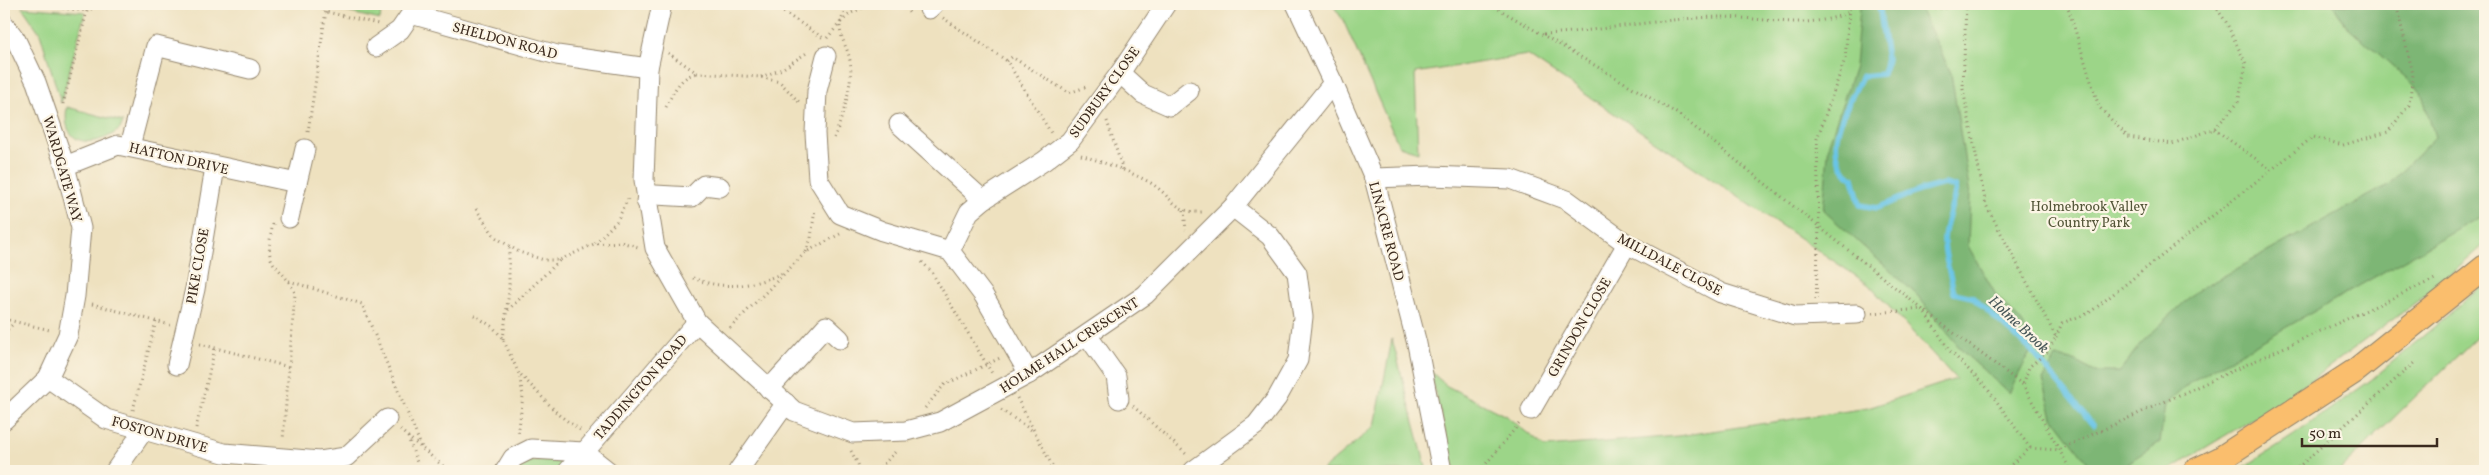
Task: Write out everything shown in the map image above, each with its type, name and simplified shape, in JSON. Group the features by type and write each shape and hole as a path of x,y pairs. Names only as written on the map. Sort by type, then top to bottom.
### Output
{"main road":[{"path":"2196,471 2220,459 2355,371 2485,267"}],"street":[{"name":"HOLME HALL CRESCENT","path":"662,4 648,68 644,180 646,202 655,248 697,322 717,341 794,411 853,433 913,430 940,422 1029,374 1145,296 1233,207 1334,83"},
{"name":"SUDBURY CLOSE","path":"950,251 969,212 983,200 1044,161 1070,141 1166,4"},
{"name":"LINACRE ROAD","path":"1296,4 1334,83 1374,178 1417,344 1442,471"},
{"name":"SHELDON ROAD","path":"376,47 400,30 411,14 557,55 648,68"},
{"name":"WARDGATE WAY","path":"4,24 10,44 36,82 65,166 81,228 74,300 68,334 48,378 4,420"},
{"path":"130,146 156,46 250,69"},
{"path":"826,48 817,90 815,133 818,179 840,214 882,231 950,251 984,296 1029,374"},
{"path":"1118,75 1143,94 1170,106 1189,91"},
{"path":"899,124 983,200"},
{"name":"HATTON DRIVE","path":"65,166 118,145 130,146 215,167 297,183"},
{"path":"281,219 297,183 305,149"},
{"name":"PIKE CLOSE","path":"177,366 195,289 215,167"},
{"name":"MILLDALE CLOSE","path":"1374,178 1431,176 1510,179 1567,200 1627,244 1721,292 1795,316 1857,314"},
{"path":"646,202 656,195 692,197 704,185 720,187"},
{"path":"1196,469 1256,426 1277,398 1298,360 1303,317 1297,273 1270,236 1233,207"},
{"name":"GRINDON CLOSE","path":"1531,410 1627,244"},
{"name":"TADDINGTON ROAD","path":"568,471 697,322"},
{"path":"769,388 826,326 840,338"},
{"path":"1087,335 1116,376 1119,396"},
{"name":"FOSTON DRIVE","path":"48,378 106,419 224,453 320,461 346,457 386,419"},
{"path":"738,471 786,404"},
{"path":"115,471 137,428"},
{"name":"TADDINGTON ROAD","path":"509,464 532,449 584,452"},
{"path":"584,452 608,471"},
{"name":"FOSTON DRIVE","path":"224,453 230,471"}],"path":[{"path":"28,4 87,11 100,4"},
{"path":"315,4 327,12 400,30"},
{"path":"305,149 327,4"},
{"path":"771,4 826,48"},
{"path":"833,140 838,127 850,74 850,61 840,34 840,23 851,13 871,4"},
{"path":"1490,4 1678,114 1922,309 2023,385 2070,471"},
{"path":"1816,315 1819,227 1817,139 1845,59 1850,4"},
{"path":"1911,4 1915,7 1944,8 1967,4 1963,89 1986,205 2056,337"},
{"path":"2067,4 2099,107 2128,137 2172,144 2214,129 2238,103 2246,64 2226,22 2214,4"},
{"path":"2023,385 2030,367 2047,352 2062,323 2088,313 2313,137 2343,145 2388,132 2409,105 2413,74 2396,4"},
{"path":"55,136 87,11"},
{"path":"1544,34 1588,32 1720,17 1813,22 1838,18 1849,12"},
{"path":"656,37 666,52 697,73"},
{"path":"1007,61 1012,57 1069,93 1118,75"},
{"path":"663,112 679,84 687,75 697,73 760,77 780,82 800,103"},
{"path":"1100,100 1123,170"},
{"path":"2214,129 2270,169"},
{"path":"806,252 811,238 818,179"},
{"path":"508,310 560,260 594,244 617,221 630,194 644,180"},
{"path":"476,210 495,237 519,252 544,260 560,260"},
{"path":"281,219 268,246 269,256 289,280 295,293 281,459"},
{"path":"717,341 806,252 861,223"},
{"path":"594,244 621,242 661,259 688,276 715,286 760,283 786,272"},
{"path":"503,339 508,310 509,246"},
{"path":"919,259 931,271 987,365 1006,387 1034,431 1055,471"},
{"path":"2004,471 2030,448 2058,450 2438,277"},
{"path":"289,280 362,304 422,448"},
{"path":"74,300 156,321 215,348 290,367"},
{"path":"1857,314 1922,309"},
{"path":"1922,309 1950,351 1988,388 2030,448"},
{"path":"474,315 493,327 503,339 520,374 559,416 576,428 596,438"},
{"path":"4,319 68,334"},
{"path":"137,428 156,321"},
{"path":"4,333 15,322"},
{"path":"192,444 215,348"},
{"path":"913,430 926,405 944,385 1015,351"},
{"path":"2294,471 2415,362"},
{"path":"509,464 522,414 523,396 520,374"},
{"path":"1119,396 1196,469"},
{"path":"984,398 1034,431"},
{"path":"1480,471 1531,410"},
{"path":"386,419 449,471"},
{"path":"408,436 420,471"},
{"path":"1493,471 1602,468 1620,471"}],"green space":[{"path":"331,4 382,4 380,20 331,8"},
{"name":"Holmebrook Valley Country Park","path":"1332,4 2485,4 2485,244 2439,285 2287,398 2167,471 1455,471 1430,371 1447,386 1506,416 1545,447 1678,436 1868,408 1956,379 1868,284 1527,55 1415,73 1418,152 1399,146 1343,20"},
{"path":"1859,4 1918,4 1951,73 1970,195 1968,246 1996,295 2021,322 2035,343 2009,393 1963,352 1917,295 1823,210 1829,143 1855,66"},
{"path":"2333,4 2485,4 2485,214 2192,381 2165,405 2160,442 2115,471 2094,471 2053,417 2043,380 2056,357 2072,360 2095,372 2120,372 2140,344 2195,292 2388,185 2435,137 2421,91 2346,25"},
{"path":"22,7 85,12 61,103 40,33"},
{"path":"67,107 123,122 120,129 100,140 82,140 74,137 69,130 66,120"},
{"path":"2485,284 2485,329 2339,471 2238,471 2291,437 2371,380"},
{"path":"1392,339 1427,471 1321,471 1375,426"},
{"path":"555,459 560,463 559,471 517,471 527,462"}],"waterway":[{"name":"Holme Brook","path":"1879,4 1887,59 1883,74 1862,76 1844,115 1836,142 1837,155 1842,167 1853,178 1860,205 1877,208 1918,191 1944,184 1956,187 1944,240 1946,260 1954,293 1972,297 2032,351 2093,425"}]}
